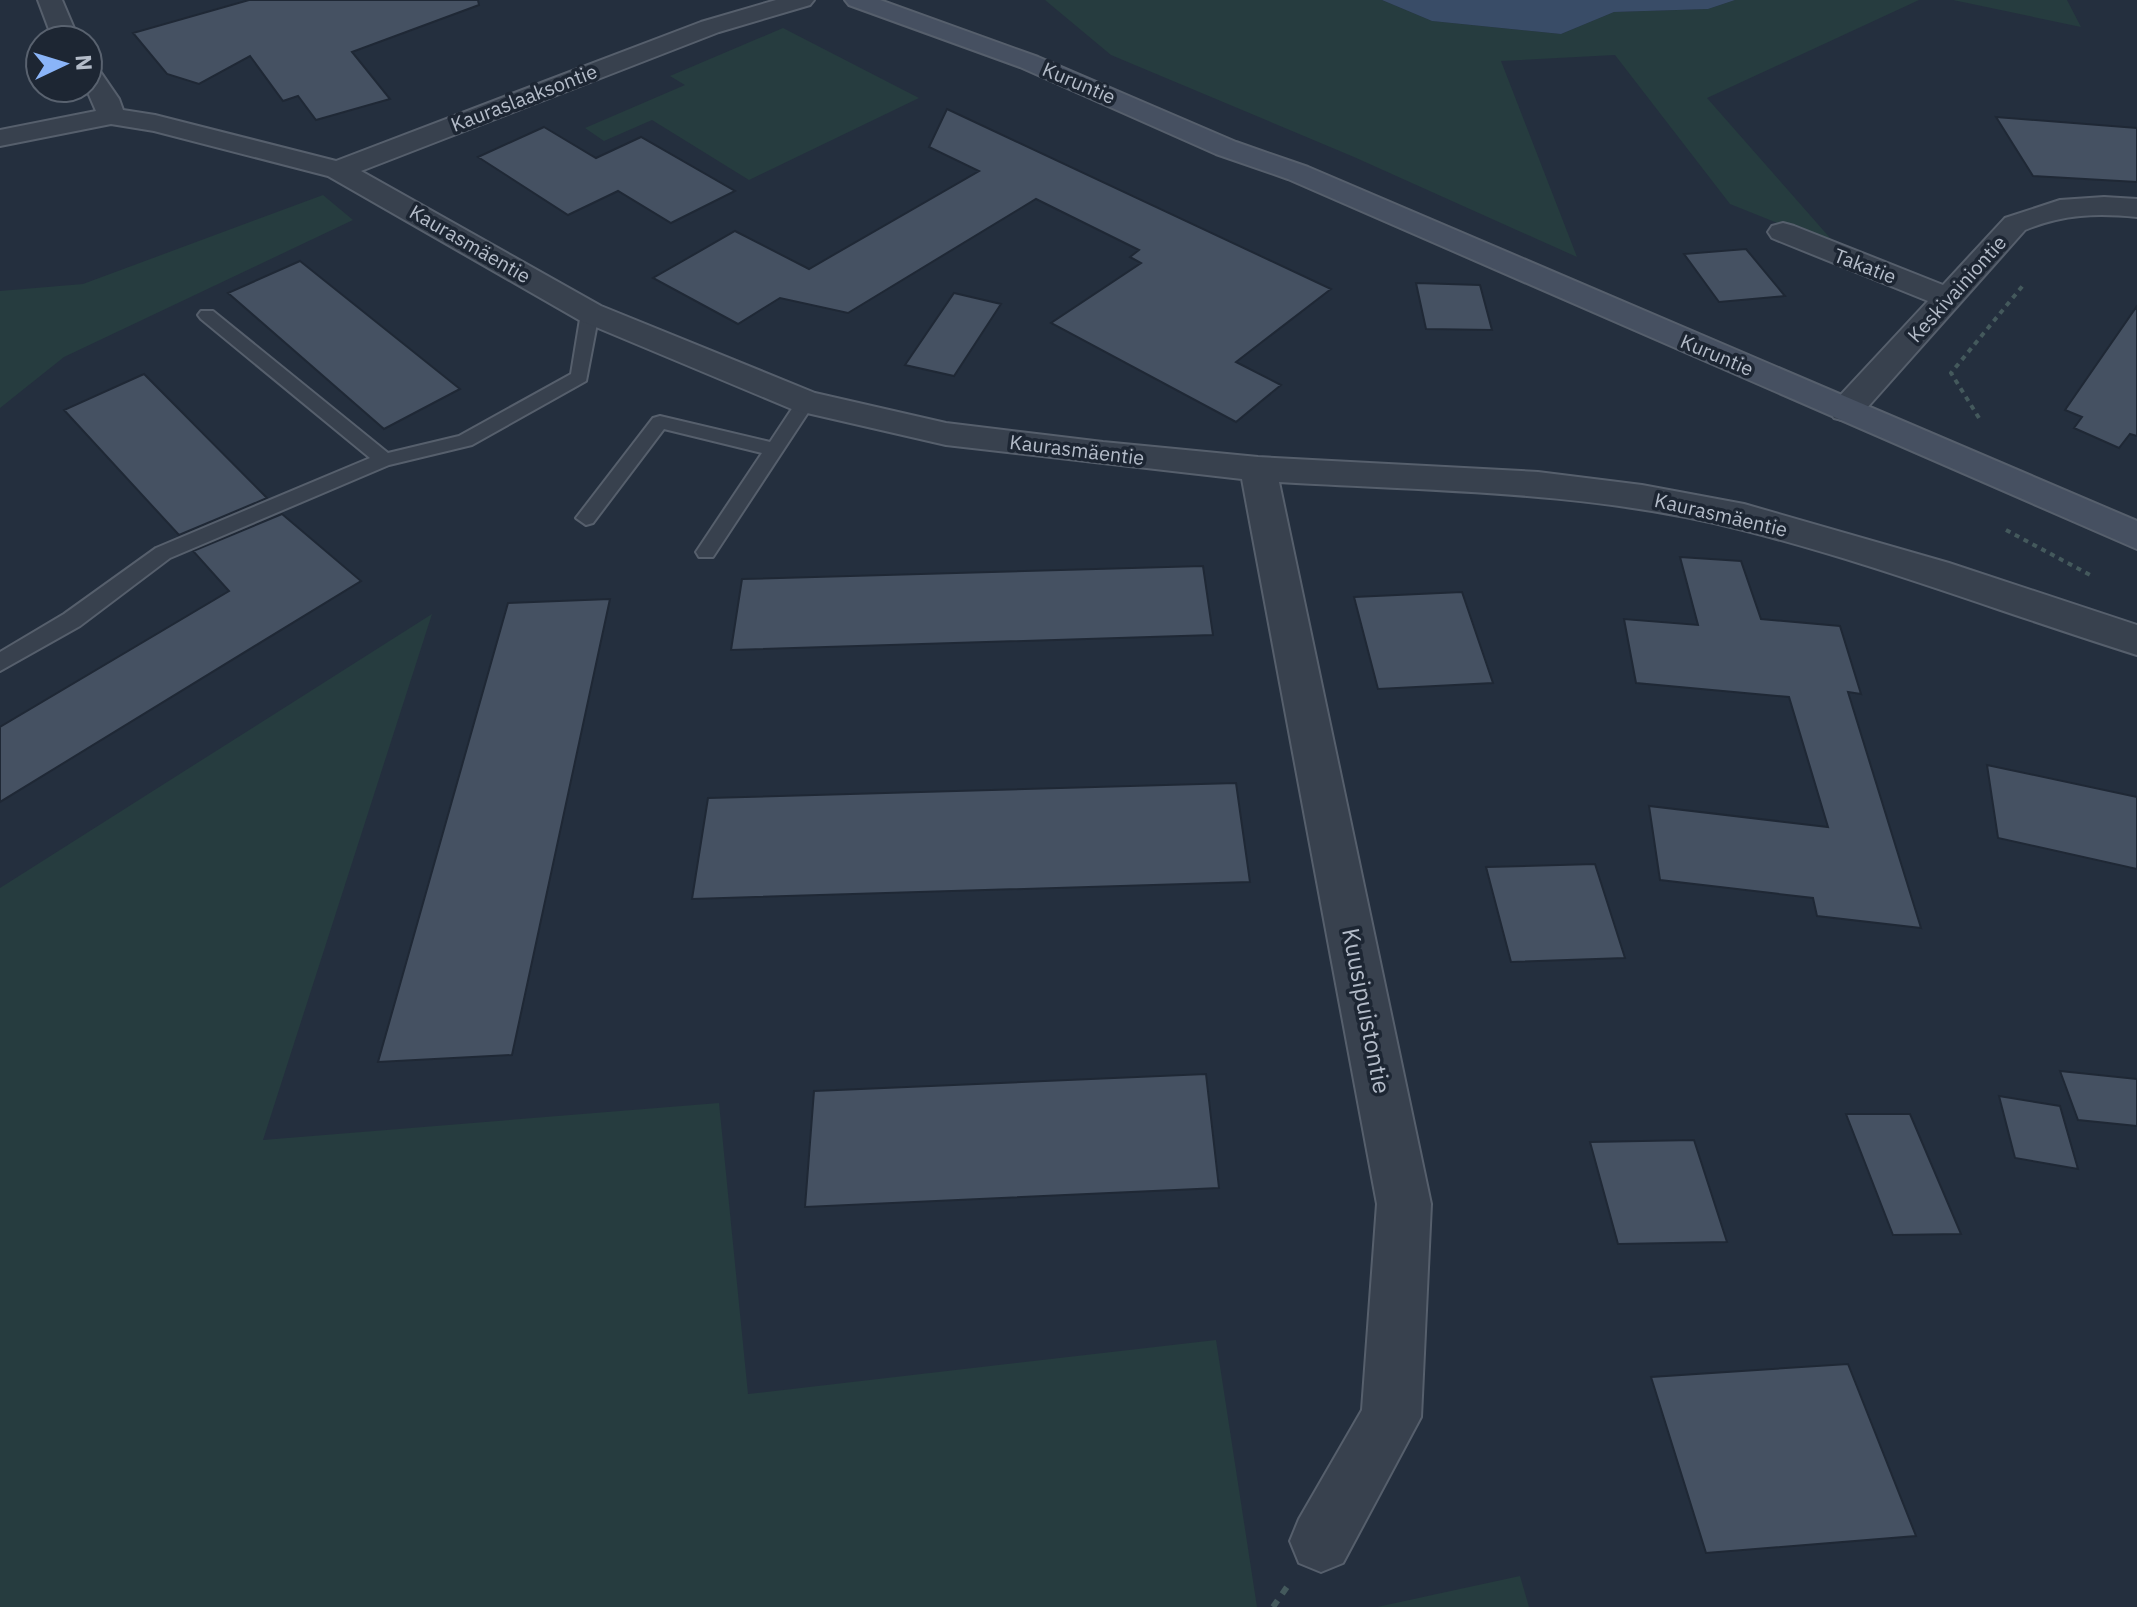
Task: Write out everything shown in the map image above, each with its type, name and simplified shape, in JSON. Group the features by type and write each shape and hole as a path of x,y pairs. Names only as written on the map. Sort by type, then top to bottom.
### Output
{"main road":[{"name":"Kuruntie","path":"857,0 1029,62 1226,148 1298,173 2137,536"},
{"name":"Kuruntie","path":"938,6 1241,135 1298,173"}],"street":[{"path":"50,0 60,24"},
{"name":"Kauraslaaksontie","path":"710,27 750,0"},
{"name":"Kauraslaaksontie","path":"338,170 710,27 802,0"},
{"path":"0,138 111,116 104,96"},
{"name":"Kaurasmäentie","path":"111,116 155,123 338,170 590,313 806,402 946,434 1103,454 1258,469 1538,484 1656,500 1744,517 1935,573 2137,640"},
{"name":"Keskivainiontie","path":"1846,410 2015,224 2034,214 2068,206 2137,208"},
{"name":"Takatie","path":"1783,232 1948,298"},
{"name":"Kuusipuistontie","path":"1258,469 1404,1204 1391,1417 1321,1541"}],"lane":[{"path":"0,663 72,620 163,553 384,460 465,441 580,377 590,313"},
{"path":"207,315 384,460"},
{"path":"706,552 806,402"},
{"path":"586,518 660,422 772,449"}],"path":[{"path":"1972,467 1989,433 1951,373 2033,273"}],"green space":[{"path":"1045,0 1382,0 1432,21 1561,34 1614,12 1708,9 1735,0 1919,0 1707,98 1838,247 1730,204 1615,55 1501,61 1577,257 1354,157 1111,55"},
{"path":"1953,0 2067,0 2081,27"},
{"path":"783,28 919,98 749,180 652,120 604,141 585,128 685,85 670,76"},
{"path":"323,195 353,220 64,357 0,408 0,291 83,284"},
{"path":"432,614 263,1140 719,1103 748,1394 1216,1340 1257,1607 0,1607 0,888"},
{"path":"1520,1576 1529,1607 1377,1607"}],"water":[{"path":"1382,0 1735,0 1708,9 1614,12 1561,34 1432,21"}],"building":[{"path":"249,0 478,0 479,5 352,52 390,99 316,120 298,96 283,101 250,56 199,84 167,74 133,33"},
{"path":"947,109 1331,289 1236,362 1281,385 1236,422 1051,323 1141,263 1130,257 1139,250 1036,199 848,313 780,298 738,324 653,278 735,231 809,269 979,171 929,147"},
{"path":"1996,117 2137,128 2137,182 2033,176"},
{"path":"544,127 596,158 641,137 735,191 671,223 618,191 568,215 478,157"},
{"path":"1746,249 1785,296 1719,302 1684,254"},
{"path":"300,261 460,389 384,429 228,293"},
{"path":"1416,283 1480,285 1492,330 1426,329"},
{"path":"954,293 1001,304 954,376 905,365"},
{"path":"2137,306 2137,436 2130,434 2119,448 2074,428 2082,417 2065,410"},
{"path":"144,374 267,498 179,535 64,410"},
{"path":"282,514 361,581 0,802 0,727 229,591 193,551"},
{"path":"1680,557 1741,561 1761,619 1840,626 1861,694 1848,692 1921,928 1817,916 1813,898 1660,880 1649,806 1828,827 1789,697 1636,683 1624,619 1698,625"},
{"path":"1203,566 1213,635 731,650 742,579"},
{"path":"1462,592 1493,683 1378,689 1354,597"},
{"path":"610,599 512,1055 378,1062 508,603"},
{"path":"1987,765 2137,797 2137,869 1998,838"},
{"path":"1236,783 1250,882 692,899 708,798"},
{"path":"1595,864 1625,958 1511,962 1486,867"},
{"path":"2060,1071 2137,1079 2137,1126 2078,1120"},
{"path":"1206,1074 1219,1188 805,1207 814,1091"},
{"path":"1999,1096 2060,1106 2078,1169 2015,1158"},
{"path":"1846,1114 1910,1114 1961,1234 1893,1235"},
{"path":"1694,1140 1727,1242 1618,1244 1590,1142"},
{"path":"1848,1364 1916,1536 1706,1553 1651,1377"}]}
